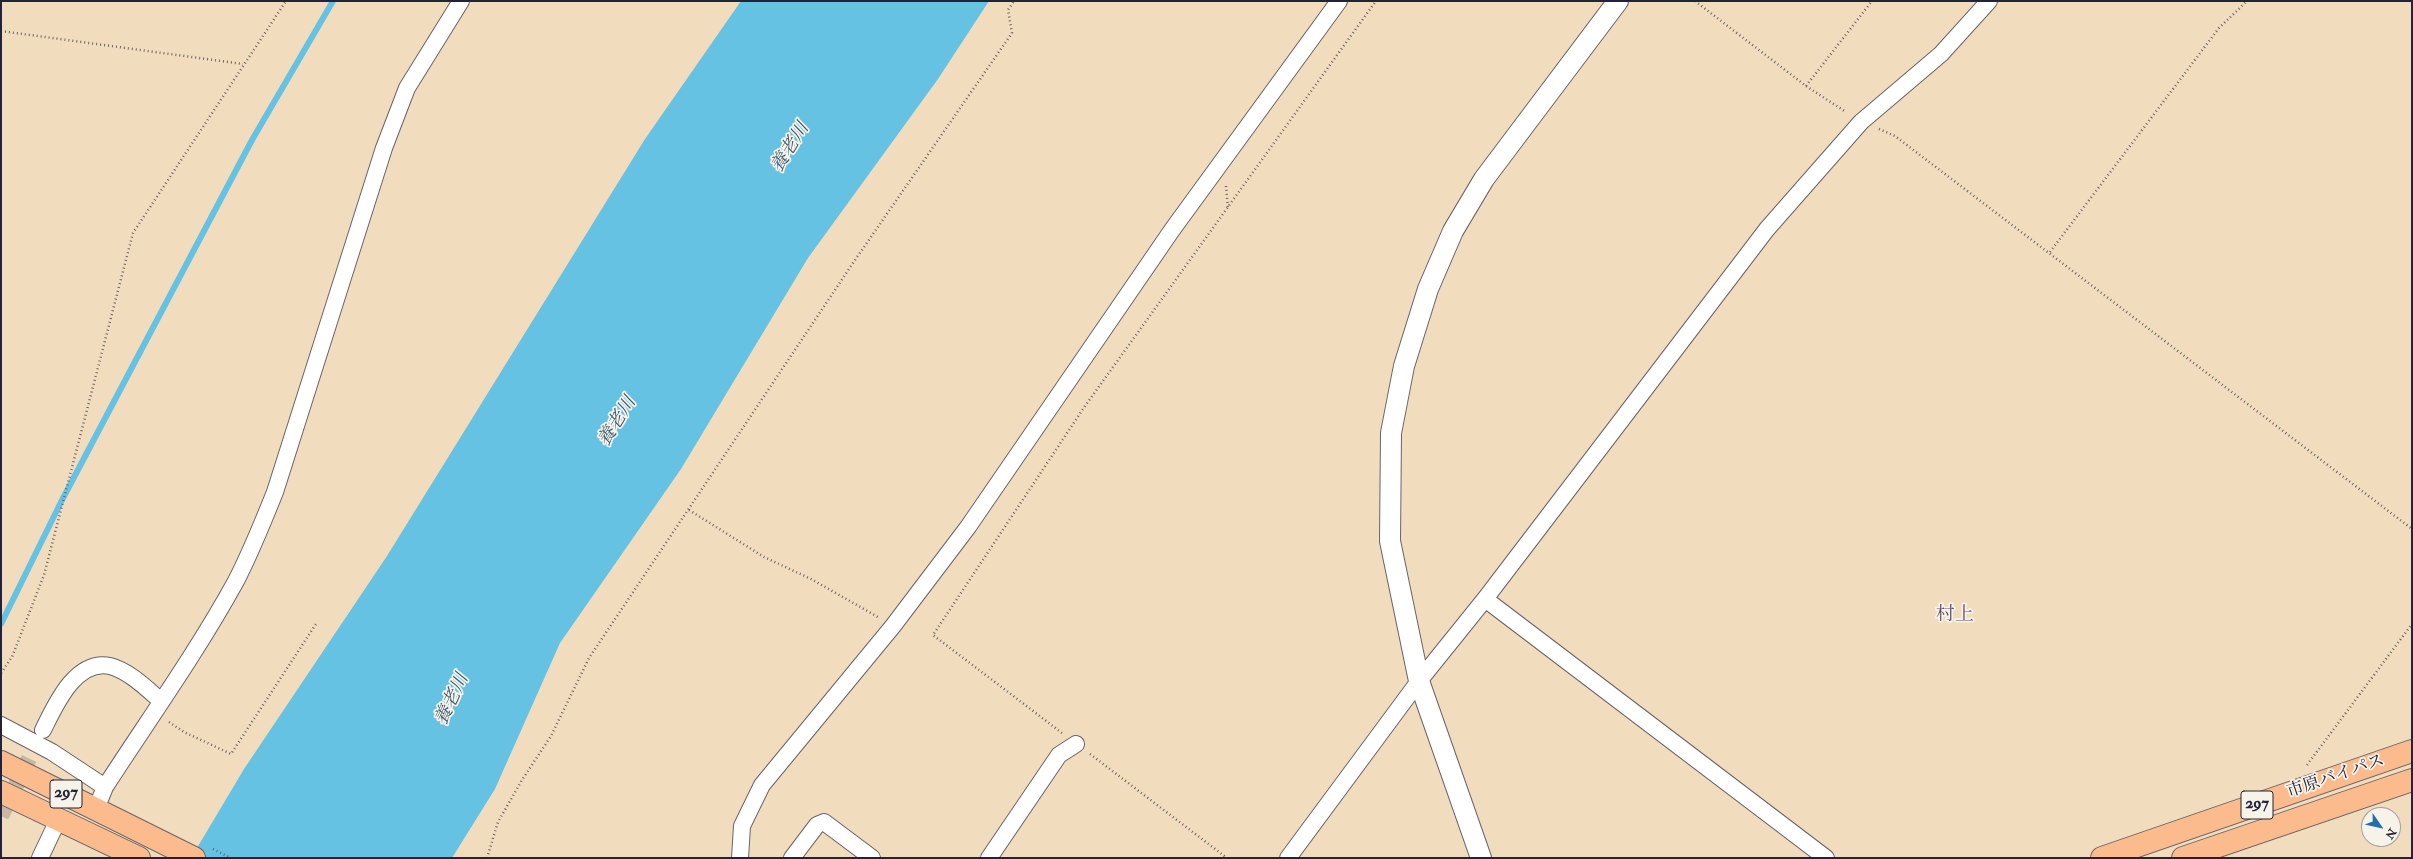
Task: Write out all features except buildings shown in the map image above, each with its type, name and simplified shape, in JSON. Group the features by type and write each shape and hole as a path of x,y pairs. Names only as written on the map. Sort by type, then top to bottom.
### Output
{"highway":[{"name":"市原バイパス","path":"2102,858 2412,751"},
{"name":"297","path":"1,762 194,858"},
{"name":"市原バイパス","path":"2183,858 2412,780"},
{"name":"297","path":"1,792 139,858"}],"street":[{"path":"96,809 105,787 235,582 255,543 277,485 384,148 407,88 461,1"},
{"path":"740,858 742,826 762,785 893,626 968,527 1172,230 1339,1"},
{"path":"1481,858 1418,681 1390,541 1391,433 1404,366 1428,289 1453,231 1484,179 1618,1"},
{"path":"1288,858 1418,681 1485,598 1766,229 1861,122 1941,54 1989,1"},
{"path":"1485,598 1826,858"},
{"path":"43,730 54,709 74,678 98,666 109,666 131,676 157,706"},
{"path":"1,725 52,752 105,787"},
{"path":"989,858 1059,755 1076,744"},
{"path":"40,858 58,820"},
{"path":"792,858 813,829 824,822 831,824 872,858"}],"path":[{"path":"1,673 12,657 44,575 133,233 243,64 286,1"},
{"path":"487,858 498,822 522,780 551,736 589,658 853,263 1012,33 1008,10 1014,1"},
{"path":"1227,858 933,635 1085,406 1376,1"},
{"path":"1695,1 1806,86 1861,122 1895,136 2050,252 2412,530"},
{"path":"1806,86 1872,1"},
{"path":"2050,252 2219,28 2247,1"},
{"path":"1,31 243,64"},
{"path":"689,510 764,557 811,579 893,626"},
{"path":"157,706 184,732 231,754 316,624"},
{"path":"2305,788 2304,770 2314,753 2412,624"}],"water":[{"name":"養老川","path":"741,1 989,1 938,79 808,258 681,469 560,643 495,789 452,858 191,858 244,769 387,556 645,139"}],"waterway":[{"path":"1,624 62,500 252,140 333,1"}],"tunnel":[{"path":"1,816 42,732"}],"district":[{"name":"村上","path":"1955,616"}]}
